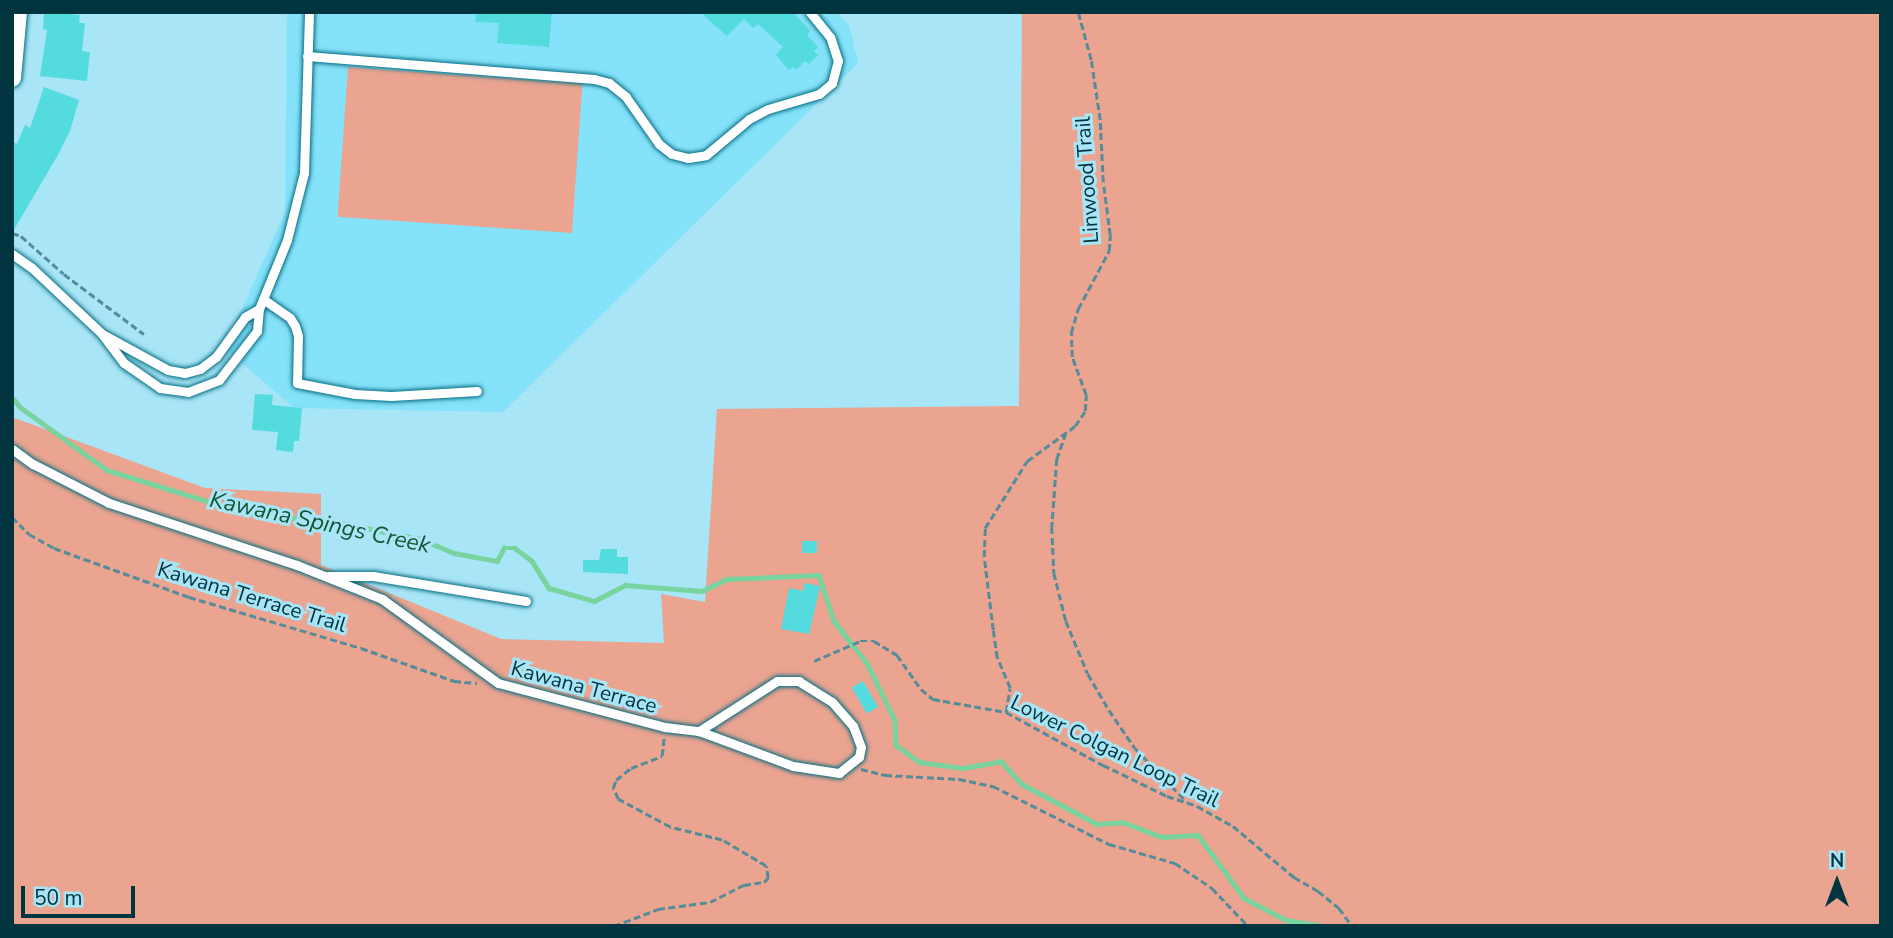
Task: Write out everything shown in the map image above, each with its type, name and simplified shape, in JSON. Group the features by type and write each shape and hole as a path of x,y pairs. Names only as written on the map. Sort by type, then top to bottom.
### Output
{"street":[{"path":"12,78 18,12"}],"lane":[{"path":"12,254 32,268 102,334 124,363 160,387 188,392 212,384 229,370 257,331 259,309 287,240 304,173 309,12"},
{"path":"307,56 594,79 609,83 626,97 659,144 672,154 688,158 706,155 749,119 768,109 819,94 832,83 838,61 830,37 810,12"},
{"path":"263,299 290,318 299,336 296,383 355,394 391,396 477,391"},
{"path":"102,334 168,370 184,373 200,369 216,357 245,317 259,309"},
{"name":"Kawana Terrace","path":"12,449 33,464 109,503 323,576 382,599 498,683 665,727 699,731 793,766 839,772 852,763"},
{"path":"323,576 373,576 526,601"},
{"path":"699,731 776,681 799,681 832,702 853,726 862,747 852,763"}],"path":[{"name":"Linwood Trail","path":"1006,712 1010,688 997,658 994,639 984,557 985,528 1027,461 1046,444 1066,432 1085,411 1086,395 1072,357 1071,332 1078,309 1109,251 1100,120 1091,60 1078,12"},
{"path":"12,233 21,236 64,274 144,334"},
{"path":"1066,432 1057,459 1052,527 1054,573 1066,621 1088,674 1122,729 1135,748 1188,803"},
{"name":"Kawana Terrace Trail","path":"12,517 29,534 54,548 190,597 362,648 454,681 476,684 490,677"},
{"name":"Lower Colgan Loop Trail","path":"814,661 841,651 860,640 874,641 897,655 921,689 933,699 1006,712 1102,765 1233,826 1294,877 1339,908 1352,926"},
{"path":"614,926 658,909 710,902 744,886 764,883 768,878 766,866 722,840 670,827 618,799 613,788 616,780 631,768 662,756 665,727"},
{"path":"852,763 865,772 960,779 993,786 1109,844 1175,863 1212,888 1248,926"}],"shaded area":[{"path":"287,12 836,12 849,25 858,63 503,412 294,408 225,348 285,212"},
{"path":"1022,12 1881,12 1881,926 12,926 12,417 205,488 321,494 321,565 501,639 664,643 661,594 705,602 717,409 1019,406"},
{"path":"348,67 582,83 572,233 338,217"}],"building":[{"path":"44,12 80,15 79,23 85,23 82,51 90,52 87,81 40,76 47,30 43,29"},
{"path":"476,12 552,12 549,47 497,43 499,23 475,22"},
{"path":"700,12 793,12 810,31 807,35 818,47 814,51 818,55 809,64 805,61 796,70 793,67 789,70 776,55 783,47 758,24 753,28 744,19 727,36"},
{"path":"44,87 79,100 70,131 59,153 12,233 12,142 17,144 25,125 30,128"},
{"path":"255,394 273,395 272,405 302,408 299,441 294,441 293,452 276,450 278,432 252,430"},
{"path":"802,541 817,541 817,553 802,553"},
{"path":"601,549 617,549 617,557 628,557 628,574 583,572 583,560 599,560"},
{"path":"804,583 820,586 809,634 781,629 789,588 803,591"},
{"path":"863,681 878,707 867,713 852,688"}],"waterway":[{"name":"Kawana Spings Creek","path":"12,397 20,407 107,470 245,513 346,524 421,539 454,553 497,561 504,548 515,548 532,561 549,588 594,601 625,585 702,591 727,579 819,575 834,621 867,663 895,720 896,745 919,762 963,768 1001,761 1022,784 1097,824 1123,822 1162,837 1198,835 1244,898 1286,920 1322,926"}]}
